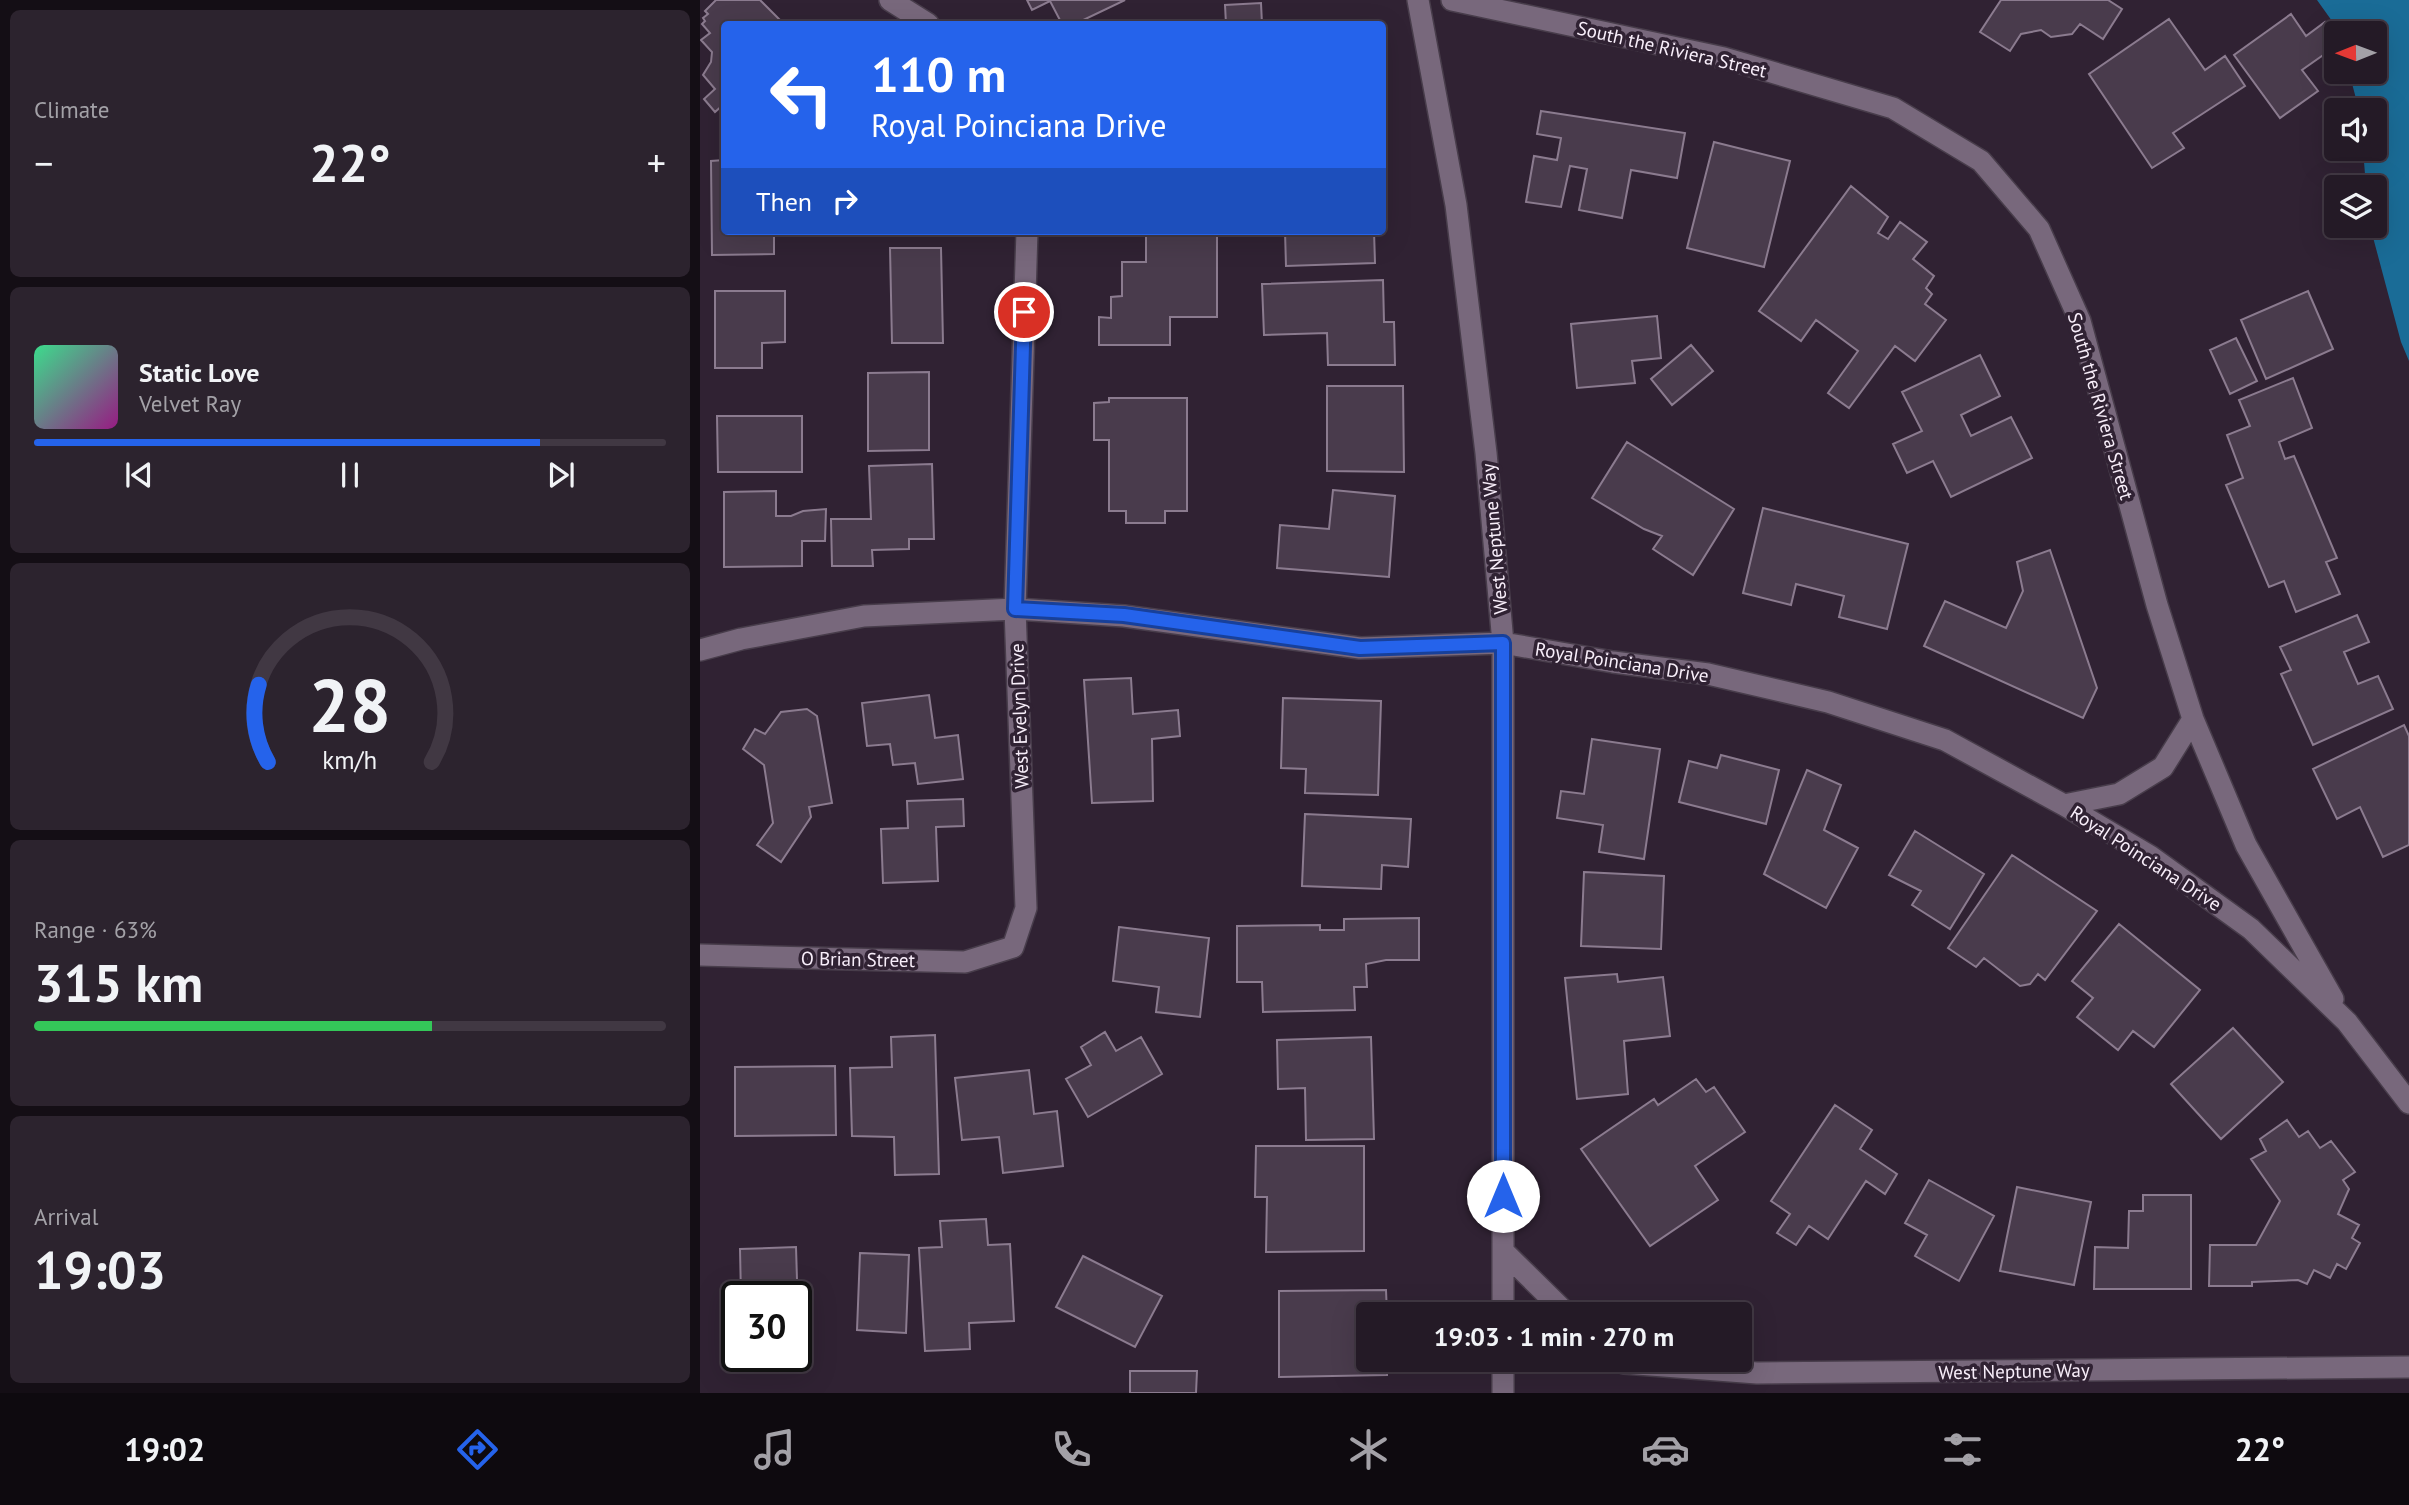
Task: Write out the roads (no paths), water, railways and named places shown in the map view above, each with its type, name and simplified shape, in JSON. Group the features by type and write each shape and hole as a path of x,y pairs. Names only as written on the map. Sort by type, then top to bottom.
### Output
{"street":[{"path":"890,0 923,21"},
{"name":"West Neptune Way","path":"1418,0 1456,205 1486,453 1503,643 1503,1302"},
{"name":"South the Riviera Street","path":"1451,0 1724,58 1880,104 1893,108 1981,161 2039,229 2080,321 2157,605 2193,719 2246,845 2347,1022"},
{"name":"West Evelyn Drive","path":"1013,947 1026,908 1015,609 1027,235"},
{"name":"Royal Poinciana Drive","path":"700,650 741,639 864,616 1015,609 1124,615 1360,648 1503,643 1613,662 1708,674 1828,702 1945,740 2150,856 2251,929 2347,1022 2409,1103"},
{"path":"2064,805 2119,794 2164,767 2193,719"},
{"name":"O Brian Street","path":"700,955 965,961 1013,947"},
{"path":"1503,1251 1555,1302"},
{"name":"West Neptune Way","path":"1744,1372 2407,1365"},
{"path":"1503,1372 1503,1393"}],"water":[{"path":"2317,0 2409,0 2409,361 2401,342 2373,238 2387,238 2387,175 2365,175 2364,161 2387,161 2387,98 2356,98 2352,84 2387,84 2387,21 2332,21"}]}
